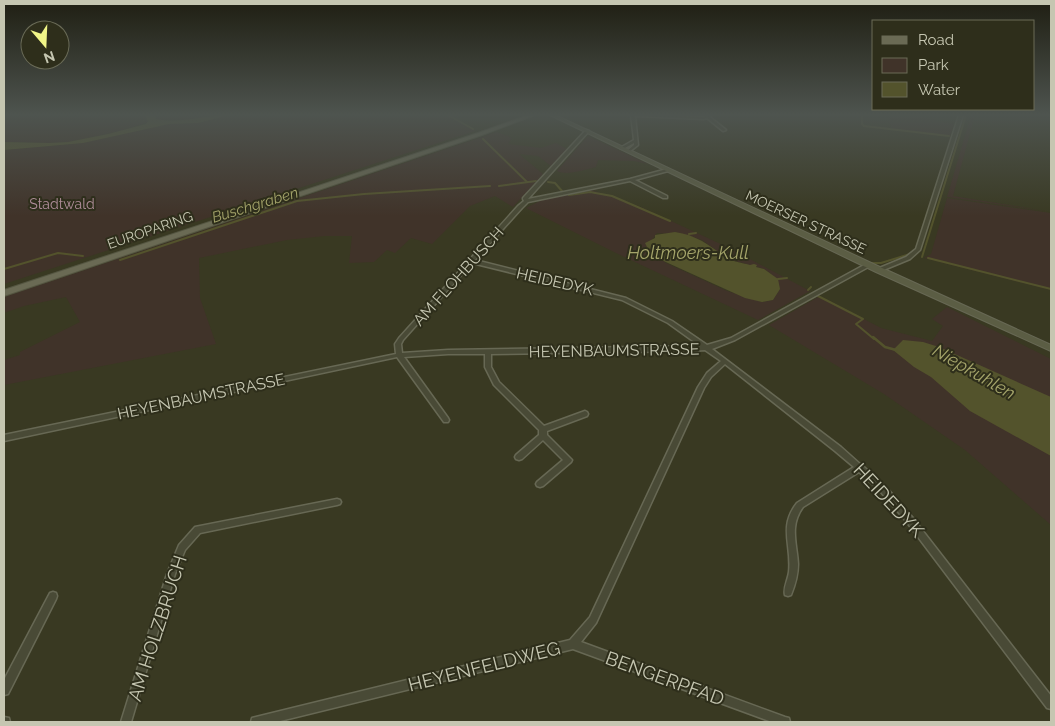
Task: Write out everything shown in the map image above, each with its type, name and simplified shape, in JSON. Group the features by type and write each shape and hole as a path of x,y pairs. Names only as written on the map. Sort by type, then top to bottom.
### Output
{"main road":[{"name":"EUROPARING","path":"4,287 425,149"},
{"name":"EUROPARING","path":"4,293 435,149"},
{"name":"MOERSER STRASSE","path":"624,149 868,265 1051,348"}],"street":[{"name":"AM FLOHBUSCH","path":"399,355 398,344 401,339 527,201 525,199 571,149"},
{"path":"629,151 633,149"},
{"path":"879,270 908,258 918,250 951,149"},
{"path":"527,201 631,180 667,170"},
{"path":"631,180 665,197"},
{"name":"HEIDEDYK","path":"471,261 624,299 662,317 725,361 860,467 884,489 909,518 1051,704"},
{"name":"HEYENBAUMSTRASSE","path":"4,438 399,355 706,348 733,339 868,265"},
{"path":"678,350 687,344 688,335"},
{"path":"488,352 488,367 496,383 568,460 540,484"},
{"path":"399,355 446,420"},
{"name":"HEYENFELDWEG","path":"256,722 573,644 593,620 701,387 709,375 725,361"},
{"path":"519,457 543,433 585,414"},
{"path":"788,592 793,572 791,522 794,511 800,505 860,467"},
{"name":"AM HOLZBRUCH","path":"126,722 171,574 182,548 198,530 337,502"},
{"path":"4,690 53,596"},
{"name":"BENGERPFAD","path":"573,644 785,722"}],"green space":[{"name":"Stadtwald","path":"17,149 420,149 4,284 4,150"},
{"path":"447,149 567,149 551,166 538,156 519,154 543,174 513,207 495,196 470,206 432,244 411,238 395,253 387,250 374,262 349,263 352,236 325,236 287,240 199,258 200,298 216,344 4,385 4,360 20,355 20,352 80,322 66,297 24,306 4,313 4,297"},
{"path":"577,149 616,149 648,164 634,161 598,160 596,167 571,173 557,171"},
{"path":"961,149 966,149 953,196 1051,212 947,197"},
{"path":"592,190 643,208 727,247 810,291 758,320 526,208 542,200","holes":["675,232 702,240 728,259 764,269 771,274 780,289 773,300 762,302 727,291 666,263 647,247 657,233 669,234"]},
{"path":"947,198 1051,213 1051,290 924,258 931,254"},
{"path":"820,296 881,328 932,341 943,326 932,319 947,307 1051,359 1051,525 965,450 884,394 769,325"}],"water":[{"name":"Holtmoers-Kull","path":"675,232 697,238 729,259 757,265 756,267 764,269 778,279 780,289 773,300 762,302 745,298 646,253 644,248 647,247 645,243 655,238 655,235"},
{"path":"903,340 923,342 939,347 1051,397 1051,456 970,411 931,377 914,367 893,350"}],"waterway":[{"name":"Buschgraben","path":"493,149 527,182"},
{"path":"922,257 956,149"},
{"name":"Buschgraben","path":"499,186 536,181"},
{"name":"Niepkuhlen","path":"548,182 555,183 562,191"},
{"name":"Buschgraben","path":"120,260 297,201 364,194 490,186"},
{"name":"Niepkuhlen","path":"569,195 590,192 612,196 670,221"},
{"name":"Niepkuhlen","path":"689,234 696,233"},
{"name":"Buschgraben","path":"4,269 58,253 83,256"},
{"path":"869,263 881,263 910,254"},
{"path":"928,258 1051,289"},
{"name":"Niepkuhlen","path":"778,279 787,278"},
{"name":"Niepkuhlen","path":"808,290 811,287"},
{"name":"Niepkuhlen","path":"818,296 863,319 856,324 874,339"},
{"name":"Niepkuhlen","path":"873,337 885,347 896,350"}]}
